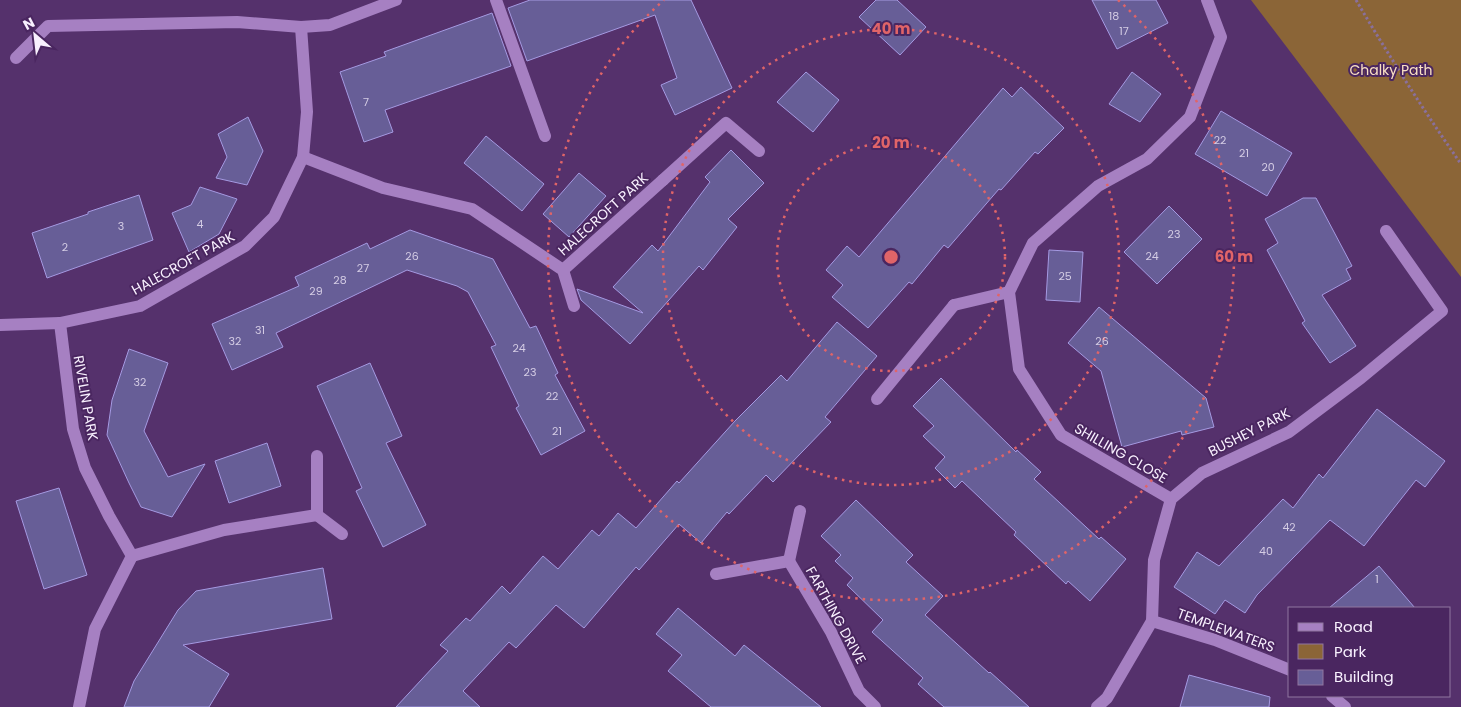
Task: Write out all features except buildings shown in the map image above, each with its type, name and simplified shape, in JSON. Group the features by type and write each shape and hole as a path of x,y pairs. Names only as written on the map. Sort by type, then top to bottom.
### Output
{"street":[{"path":"16,58 48,26 237,22 301,27 330,25 396,0"},
{"path":"496,0 546,136"},
{"path":"877,399 954,304 1008,292 1034,243 1098,186 1147,159 1190,117 1221,37 1207,0"},
{"name":"HALECROFT PARK","path":"0,325 60,323 140,306 244,246 274,217 303,157 307,112 301,27"},
{"name":"HALECROFT PARK","path":"563,270 726,123 759,151"},
{"name":"HALECROFT PARK","path":"303,157 383,188 472,209 563,270 574,306"},
{"name":"BUSHEY PARK","path":"1171,499 1202,473 1289,432 1361,378 1442,311 1386,231"},
{"name":"SHILLING CLOSE","path":"1008,292 1019,370 1061,434 1171,499"},
{"name":"RIVELIN PARK","path":"60,323 74,429 85,468 132,556"},
{"path":"317,456 317,515"},
{"path":"1097,707 1107,698 1152,621 1154,560 1171,499"},
{"name":"FARTHING DRIVE","path":"800,511 789,561 831,632 859,692 875,707"},
{"path":"80,707 95,628 132,556 224,530 317,515 342,534"},
{"name":"FARTHING DRIVE","path":"716,574 789,561"},
{"name":"TEMPLEWATERS","path":"1152,621 1215,640 1288,669"},
{"path":"1333,697 1345,707"}],"path":[{"path":"1356,0 1431,122 1461,164"}],"green space":[{"name":"Chalky Path","path":"1251,0 1461,0 1461,277"}]}
